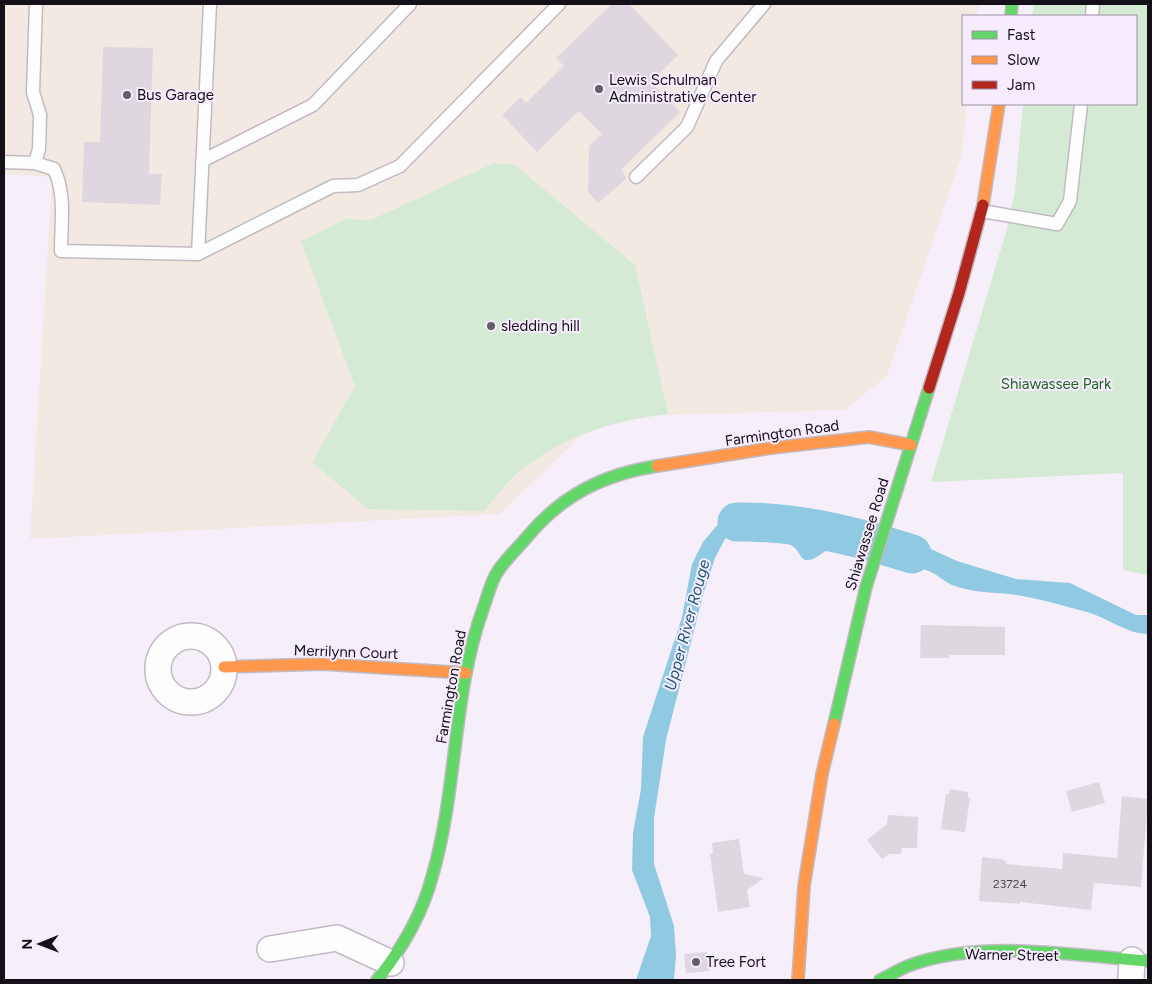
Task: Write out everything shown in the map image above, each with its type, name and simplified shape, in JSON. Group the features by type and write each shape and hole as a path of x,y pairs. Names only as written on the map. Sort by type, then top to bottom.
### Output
{"street":[{"name":"Shiawassee Road","path":"799,970 804,886 822,774 866,587 888,512 960,293 982,211 988,183 999,105"},
{"name":"Farmington Road","path":"384,971 415,922 432,880 443,834 466,674 476,626 496,572 538,524 576,492 632,470 771,448 869,437 911,444"},
{"name":"Merrilynn Court","path":"224,668 323,664 466,674"},
{"path":"270,949 337,938 384,971"},
{"name":"Warner Street","path":"880,980 922,963 955,954 1002,952 1137,967"},
{"path":"799,970 815,980"}],"lane":[{"path":"35,163 39,149 40,115 33,92 36,4"},
{"path":"198,254 210,4"},
{"path":"202,160 313,105 410,4"},
{"path":"4,162 35,163 54,169 60,184 62,202 61,251 198,254 333,186 358,185 400,166 559,4"},
{"path":"636,177 687,127 716,61 764,4"},
{"path":"982,211 1057,224 1070,201 1082,105"}],"shaded area":[{"path":"4,4 979,4 977,15 962,15 962,105 967,105 962,154 887,376 845,410 600,417 500,514 30,539 52,177 4,174"}],"green space":[{"name":"Shiawassee Park","path":"1034,4 1148,4 1148,575 1123,570 1123,473 931,482 1006,232 1015,191 1023,105 1137,105 1137,15 1032,15"},
{"name":"sledding hill","path":"494,163 515,165 635,265 668,414 625,421 565,442 528,465 511,479 484,511 368,509 312,462 355,386 301,241 345,219 371,220"}],"water":[{"path":"746,509 775,509 785,515 793,529 807,539 882,539 920,544 957,561 1016,579 1070,583 1136,615 1148,615 1148,634 1125,629 1087,612 1052,603 1017,595 960,588 930,571 854,550 832,549 813,559 805,560 795,548 782,540 755,532 731,532 715,558 703,595 666,740 654,818 654,864 674,926 676,955 674,980 636,980 651,936 650,917 632,870 633,833 641,789 643,737 682,617 692,564 703,542 725,516"}],"building":[{"name":"Lewis Schulman Administrative Center","path":"612,4 629,4 678,55 651,82 680,112 621,170 627,178 598,203 588,192 589,146 602,134 579,111 537,152 502,115 521,97 526,103 564,66 556,58"},
{"name":"Bus Garage","path":"103,47 153,48 149,174 162,174 160,205 82,202 84,142 100,142"},
{"path":"921,625 1005,627 1005,655 949,655 949,658 920,658"},
{"path":"1099,782 1105,803 1072,812 1066,791"},
{"path":"950,789 968,792 968,797 970,798 965,832 941,829 946,794 949,794"},
{"path":"1122,796 1148,799 1141,887 1094,883 1091,910 1020,902 1020,904 979,901 982,857 1000,859 1006,861 1006,864 1062,869 1063,853 1117,858"},
{"path":"888,815 918,817 917,848 902,848 901,854 889,854 882,859 867,840 887,824"},
{"path":"739,839 744,874 764,878 747,890 750,907 718,912 710,854 713,853 712,843"},
{"name":"Tree Fort","path":"707,952 709,971 686,973 684,954"}],"waterway":[{"name":"Upper River Rouge","path":"737,522 782,524 826,531 912,554"}],"traffic: fast":[{"path":"1011,15 1012,4"},
{"path":"834,724 866,587 929,388"},
{"path":"377,980 410,932 428,891 447,810 466,673 474,639 496,575 540,522 570,498 602,481 657,466"},
{"path":"880,980 908,966 936,958 965,953 1026,951 1148,961"}],"traffic: slow":[{"path":"983,205 999,105"},
{"path":"657,466 771,448 869,437 911,445"},
{"path":"224,667 323,664 466,673"},
{"path":"798,980 804,886 822,774 834,724"}],"traffic: jam":[{"path":"929,388 959,293 983,205"}],"place":[{"name":"Lewis Schulman Administrative Center","path":"599,89"},
{"name":"Bus Garage","path":"127,95"},
{"name":"sledding hill","path":"491,326"},
{"name":"Tree Fort","path":"696,962"}]}
